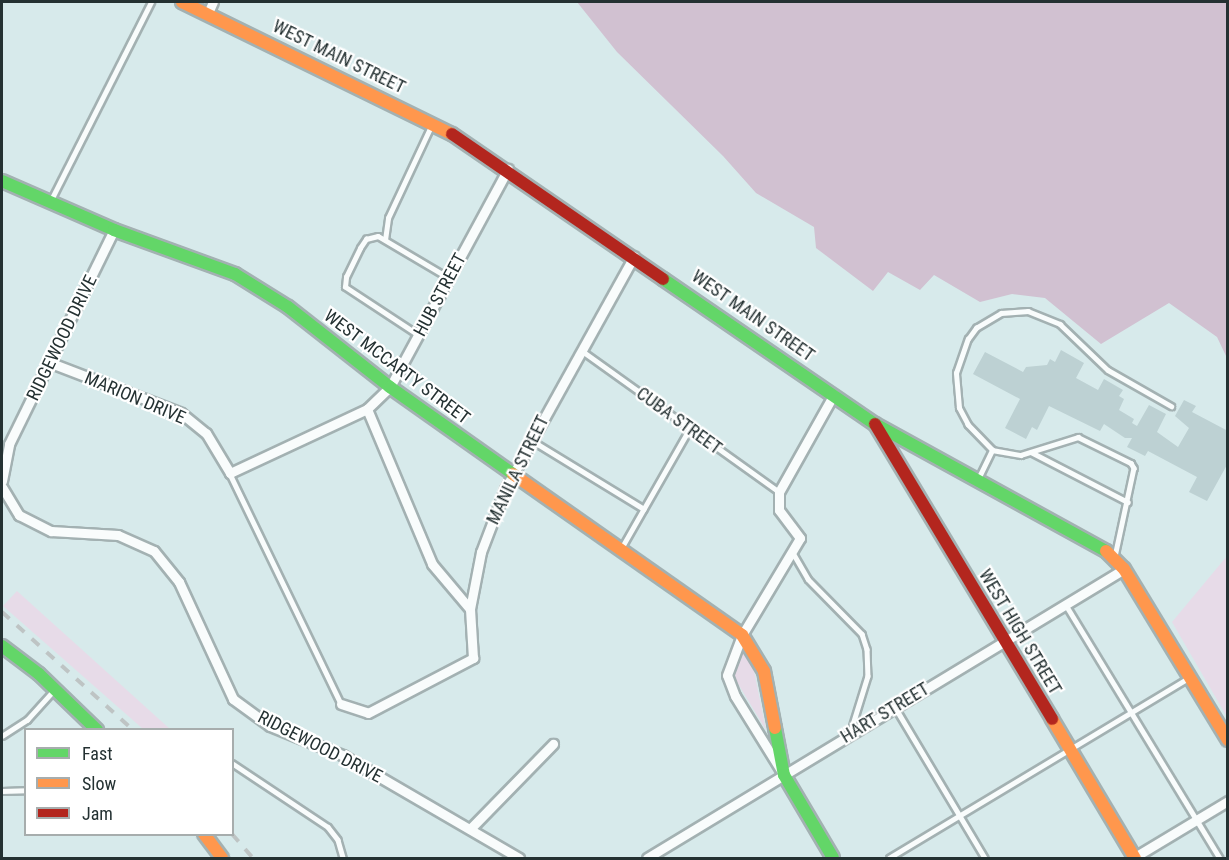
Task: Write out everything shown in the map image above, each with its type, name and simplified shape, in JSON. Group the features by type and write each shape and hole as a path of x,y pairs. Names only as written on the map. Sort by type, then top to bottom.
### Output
{"street":[{"name":"WEST MAIN STREET","path":"182,2 433,123 508,170 875,423 1083,533 1115,557 1124,569 1227,740"},
{"path":"208,13 213,2"},
{"name":"HUB STREET","path":"230,473 367,409 390,387 508,170"},
{"name":"WEST MCCARTY STREET","path":"2,181 114,230 236,274 288,307 390,387 742,635 764,671 784,775"},
{"name":"RIDGEWOOD DRIVE","path":"2,481 9,444 51,363 114,230"},
{"name":"MANILA STREET","path":"341,704 368,713 472,658 470,609 481,552 512,473 634,256"},
{"name":"MARION DRIVE","path":"51,363 181,413 206,433 230,473"},
{"path":"742,635 800,538 779,510 779,492 834,394"},
{"path":"367,409 432,564 470,609"},
{"name":"WEST HIGH STREET","path":"875,423 1134,858"},
{"name":"RIDGEWOOD DRIVE","path":"2,488 18,515 51,531 118,535 154,550 179,582 233,699 270,726 342,755 519,858"},
{"name":"HART STREET","path":"646,858 1124,569"},
{"name":"WEST MCCARTY STREET","path":"742,635 727,675 735,696 833,858"},
{"path":"2,646 55,689 96,728"},
{"path":"470,829 553,744"},
{"path":"1134,858 1227,801"},
{"path":"206,836 222,858"}],"lane":[{"path":"50,202 151,2"},
{"path":"385,240 388,218 433,123"},
{"path":"418,335 345,287 346,277 366,239 378,236 449,278"},
{"path":"1115,557 1128,502 1133,465 1087,440 1059,441 1031,452 1005,455 992,450 968,425 959,408 956,373 961,350 972,334 1001,314 1028,311 1060,324 1108,370 1171,406"},
{"name":"CUBA STREET","path":"580,350 779,492"},
{"path":"620,549 690,428"},
{"path":"531,440 644,509"},
{"path":"978,478 992,450"},
{"path":"1031,452 1128,502"},
{"path":"230,473 341,704"},
{"path":"792,551 808,579 862,634 867,649 868,676 850,734"},
{"path":"1066,605 1133,711 1220,858"},
{"path":"889,858 1190,677"},
{"path":"2,736 27,720 55,689"},
{"path":"895,707 985,858"},
{"path":"234,764 328,827 338,840 343,858"},
{"path":"2,791 24,790"}],"shaded area":[{"path":"577,2 1227,2 1227,358 1217,337 1169,303 1101,344 1045,298 1012,294 980,302 934,275 920,290 888,272 873,291 816,248 814,227 756,193 723,156 617,52"},
{"path":"1227,556 1227,717 1172,622"},
{"path":"17,591 169,728 142,728 3,606"},
{"path":"744,650 753,666 766,730 734,677"}],"building":[{"path":"1061,350 1084,363 1076,378 1098,390 1104,379 1123,390 1119,396 1124,399 1119,410 1134,419 1132,423 1137,426 1149,405 1166,414 1157,432 1178,447 1189,428 1175,416 1184,400 1196,406 1192,412 1228,431 1228,463 1207,501 1189,492 1197,477 1148,451 1145,456 1127,447 1132,438 1125,438 1104,424 1100,431 1049,406 1037,430 1032,427 1026,439 1005,428 1020,399 973,374 985,352 1023,372 1026,367 1047,365 1050,359 1055,362"}],"railway":[{"path":"2,612 131,728"},
{"path":"234,836 253,858"}],"traffic: fast":[{"path":"2,181 114,230 235,274 288,307 390,387 513,474"},
{"path":"663,279 875,424 1106,551"},
{"path":"2,646 39,674 95,728"},
{"path":"775,728 784,775 833,858"}],"traffic: slow":[{"path":"182,2 452,134"},
{"path":"513,474 742,635 764,671 775,728"},
{"path":"1106,551 1124,569 1228,740"},
{"path":"1052,719 1135,858"},
{"path":"206,836 222,858"}],"traffic: jam":[{"path":"452,134 663,279"},
{"path":"875,424 1052,719"}]}
